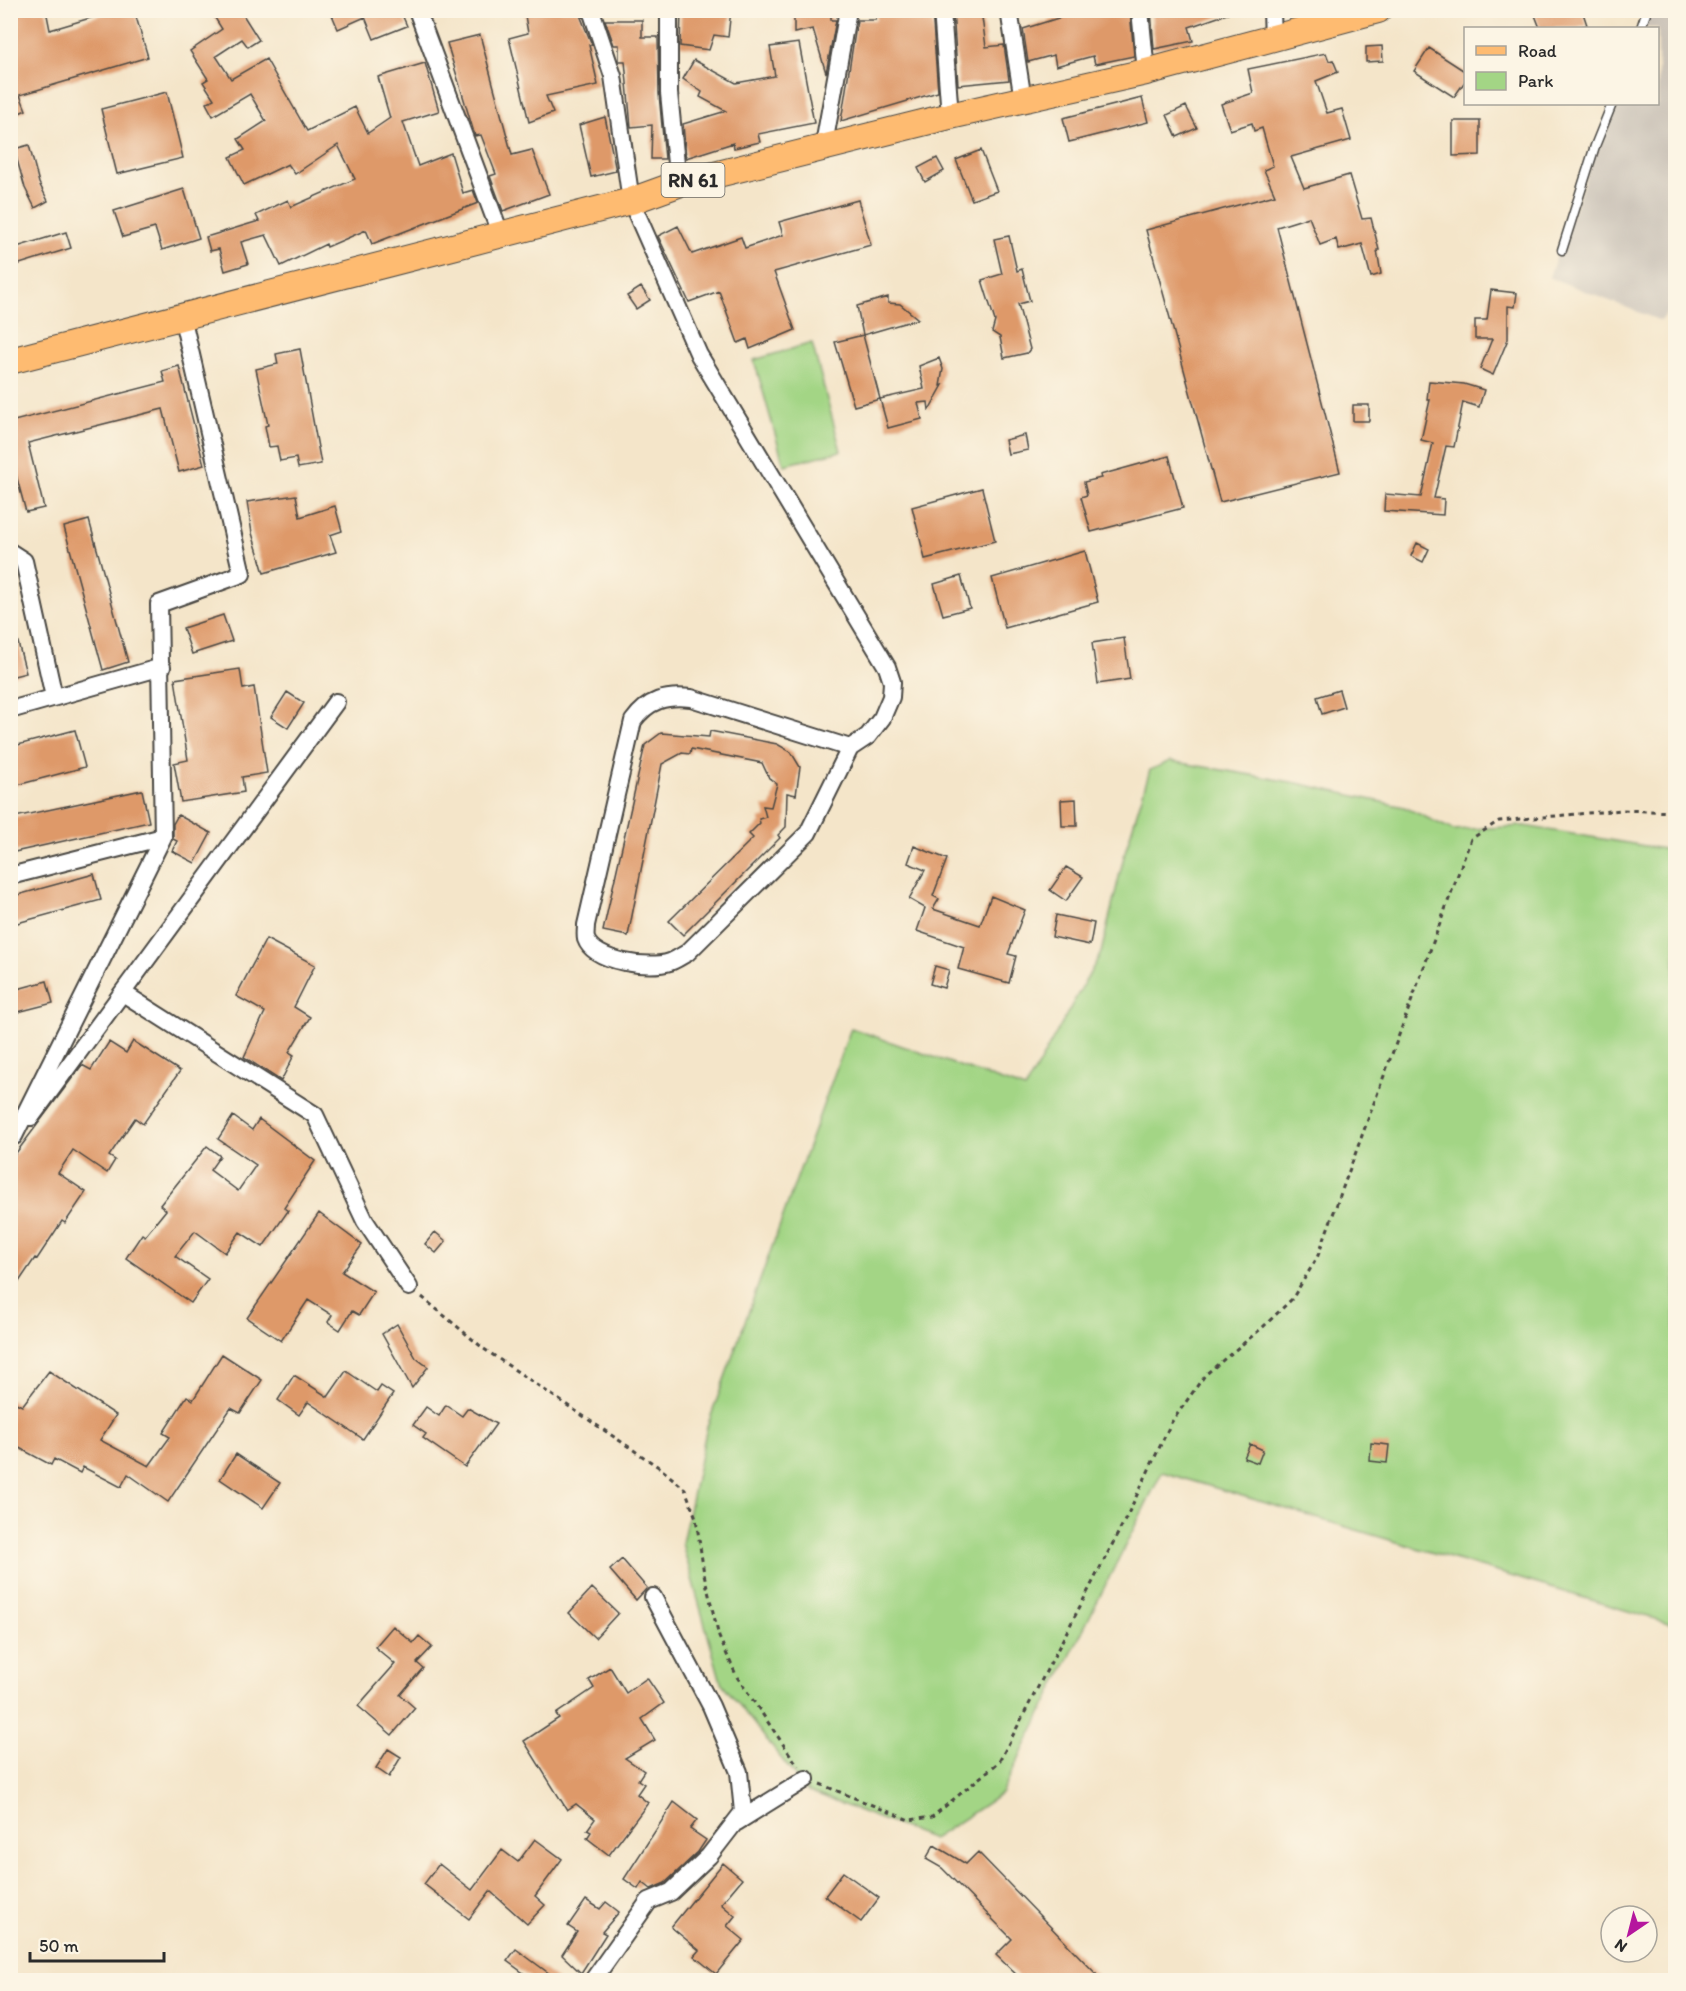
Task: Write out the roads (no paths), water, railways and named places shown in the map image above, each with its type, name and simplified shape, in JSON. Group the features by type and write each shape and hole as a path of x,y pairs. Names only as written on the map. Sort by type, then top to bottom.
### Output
{"main road":[{"name":"RN 61","path":"10,361 631,201 678,184 823,150 950,116 1146,72 1273,40 1378,10"}],"street":[{"path":"417,10 500,233"},
{"path":"591,10 613,76 631,201 699,355 887,667 892,682 891,697 882,718 868,736 850,748 808,833 687,953 671,962 640,965 599,953 590,946 586,939 586,925 633,721 642,708 655,700 674,696 691,698 850,748"},
{"path":"669,10 669,93 678,184"},
{"path":"823,150 848,10"},
{"path":"942,10 950,116"},
{"path":"1009,10 1023,100"},
{"path":"1140,10 1146,72"},
{"path":"1272,10 1273,40"},
{"path":"12,1138 164,837 159,603 242,574 182,316"},
{"path":"10,552 24,561 54,697"},
{"path":"10,710 162,667"},
{"path":"12,1138 40,1106 336,702"},
{"path":"10,876 164,837"},
{"path":"123,993 315,1115 365,1221 409,1287"},
{"path":"593,1980 649,1901 671,1892 709,1856 743,1812 739,1772 711,1706 653,1597"},
{"path":"734,1824 806,1779"}],"lane":[{"path":"1641,27 1647,10"},
{"path":"1562,250 1595,146 1612,105"}]}
